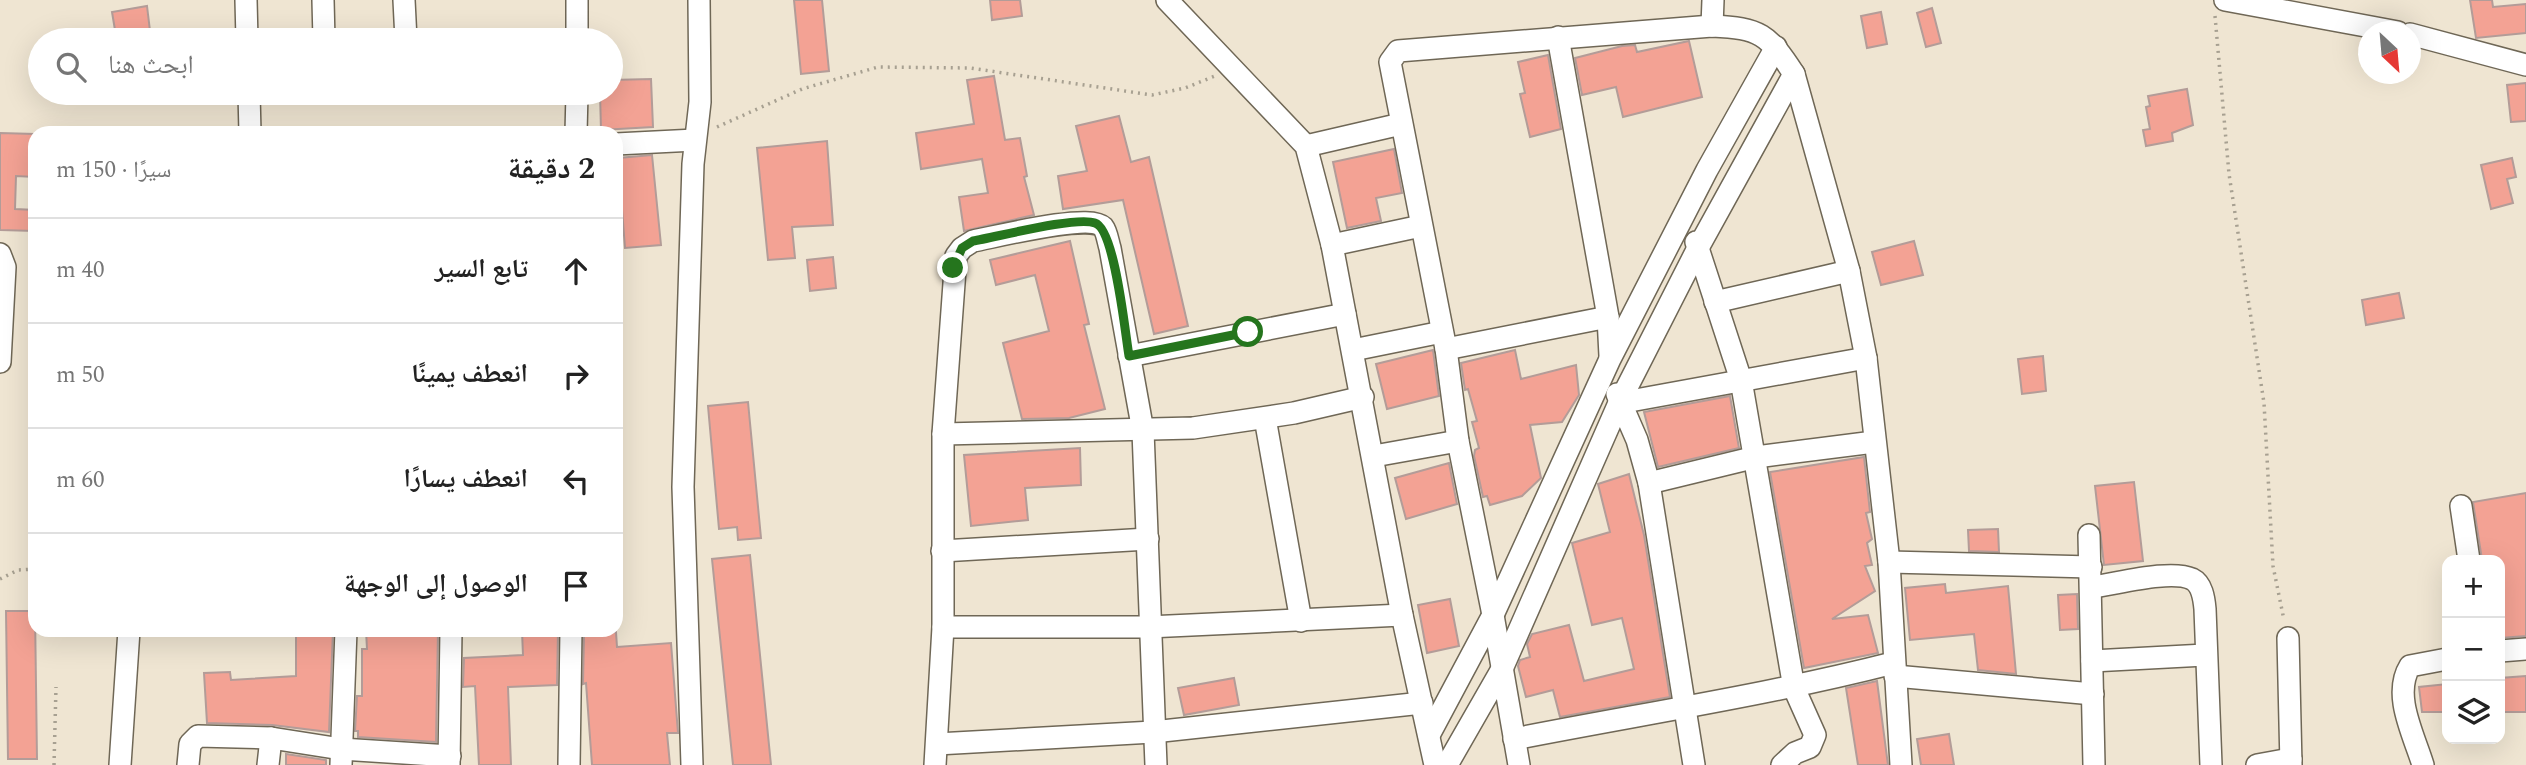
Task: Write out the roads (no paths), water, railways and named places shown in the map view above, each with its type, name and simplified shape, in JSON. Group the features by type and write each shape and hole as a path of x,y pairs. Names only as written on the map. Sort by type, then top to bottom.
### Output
{"street":[{"path":"246,0 247,28"},
{"path":"323,0 324,28"},
{"path":"404,0 405,28"},
{"path":"577,0 577,28"},
{"path":"692,765 683,487 695,140 700,102 699,0"},
{"path":"1167,0 1306,146 1332,245 1363,397 1402,615 1435,765"},
{"path":"1712,26 1713,0"},
{"path":"2220,7 2256,3 2358,24"},
{"path":"1519,765 1493,615 1458,441 1444,340 1390,62 1398,51 1712,26 1750,27 1776,47 1794,74 1849,271 1866,358 1889,562 1901,765"},
{"path":"1558,37 1608,317 1610,359 1619,404 1637,440 1649,483 1694,765"},
{"path":"2421,37 2526,65"},
{"path":"1429,734 1493,615 1610,359 1684,214 1776,47"},
{"path":"1447,765 1502,669 1619,404 1698,248 1794,74"},
{"path":"249,105 250,126"},
{"path":"576,126 577,105"},
{"path":"1306,146 1401,124"},
{"path":"623,144 695,140"},
{"path":"1684,214 1698,248 1741,380 1794,688 1812,728 1814,743 1782,765"},
{"path":"1156,765 1153,732 1148,627 1148,539 1143,431 1111,248 1104,228 1094,222 1076,222 973,241 962,248 953,268 943,434 943,627 936,754 1153,732 1422,703"},
{"path":"1332,245 1422,226"},
{"path":"0,254 5,267 0,362"},
{"path":"1715,302 1849,271"},
{"path":"1129,356 1345,314"},
{"path":"1353,351 1608,317"},
{"path":"1619,404 1866,358"},
{"path":"943,434 1143,431 1265,418 1363,397"},
{"path":"1265,418 1301,621"},
{"path":"1374,456 1458,441"},
{"path":"1649,483 1756,457 1874,442"},
{"path":"2461,506 2468,555"},
{"path":"2089,535 2094,765"},
{"path":"942,551 1148,539"},
{"path":"1889,562 2091,577 2175,575 2194,580 2204,601 2211,765"},
{"path":"943,627 1148,627 1402,615"},
{"path":"120,765 129,637"},
{"path":"341,757 346,637"},
{"path":"188,765 190,744 198,736 271,738 341,757 449,760 451,637"},
{"path":"569,765 571,637"},
{"path":"2258,765 2291,762 2288,638"},
{"path":"2505,651 2526,649"},
{"path":"2092,660 2205,654"},
{"path":"2423,765 2402,695 2404,677 2410,666 2442,661"},
{"path":"1514,739 1686,705 1894,670 2093,694"},
{"path":"268,765 271,738"}]}
